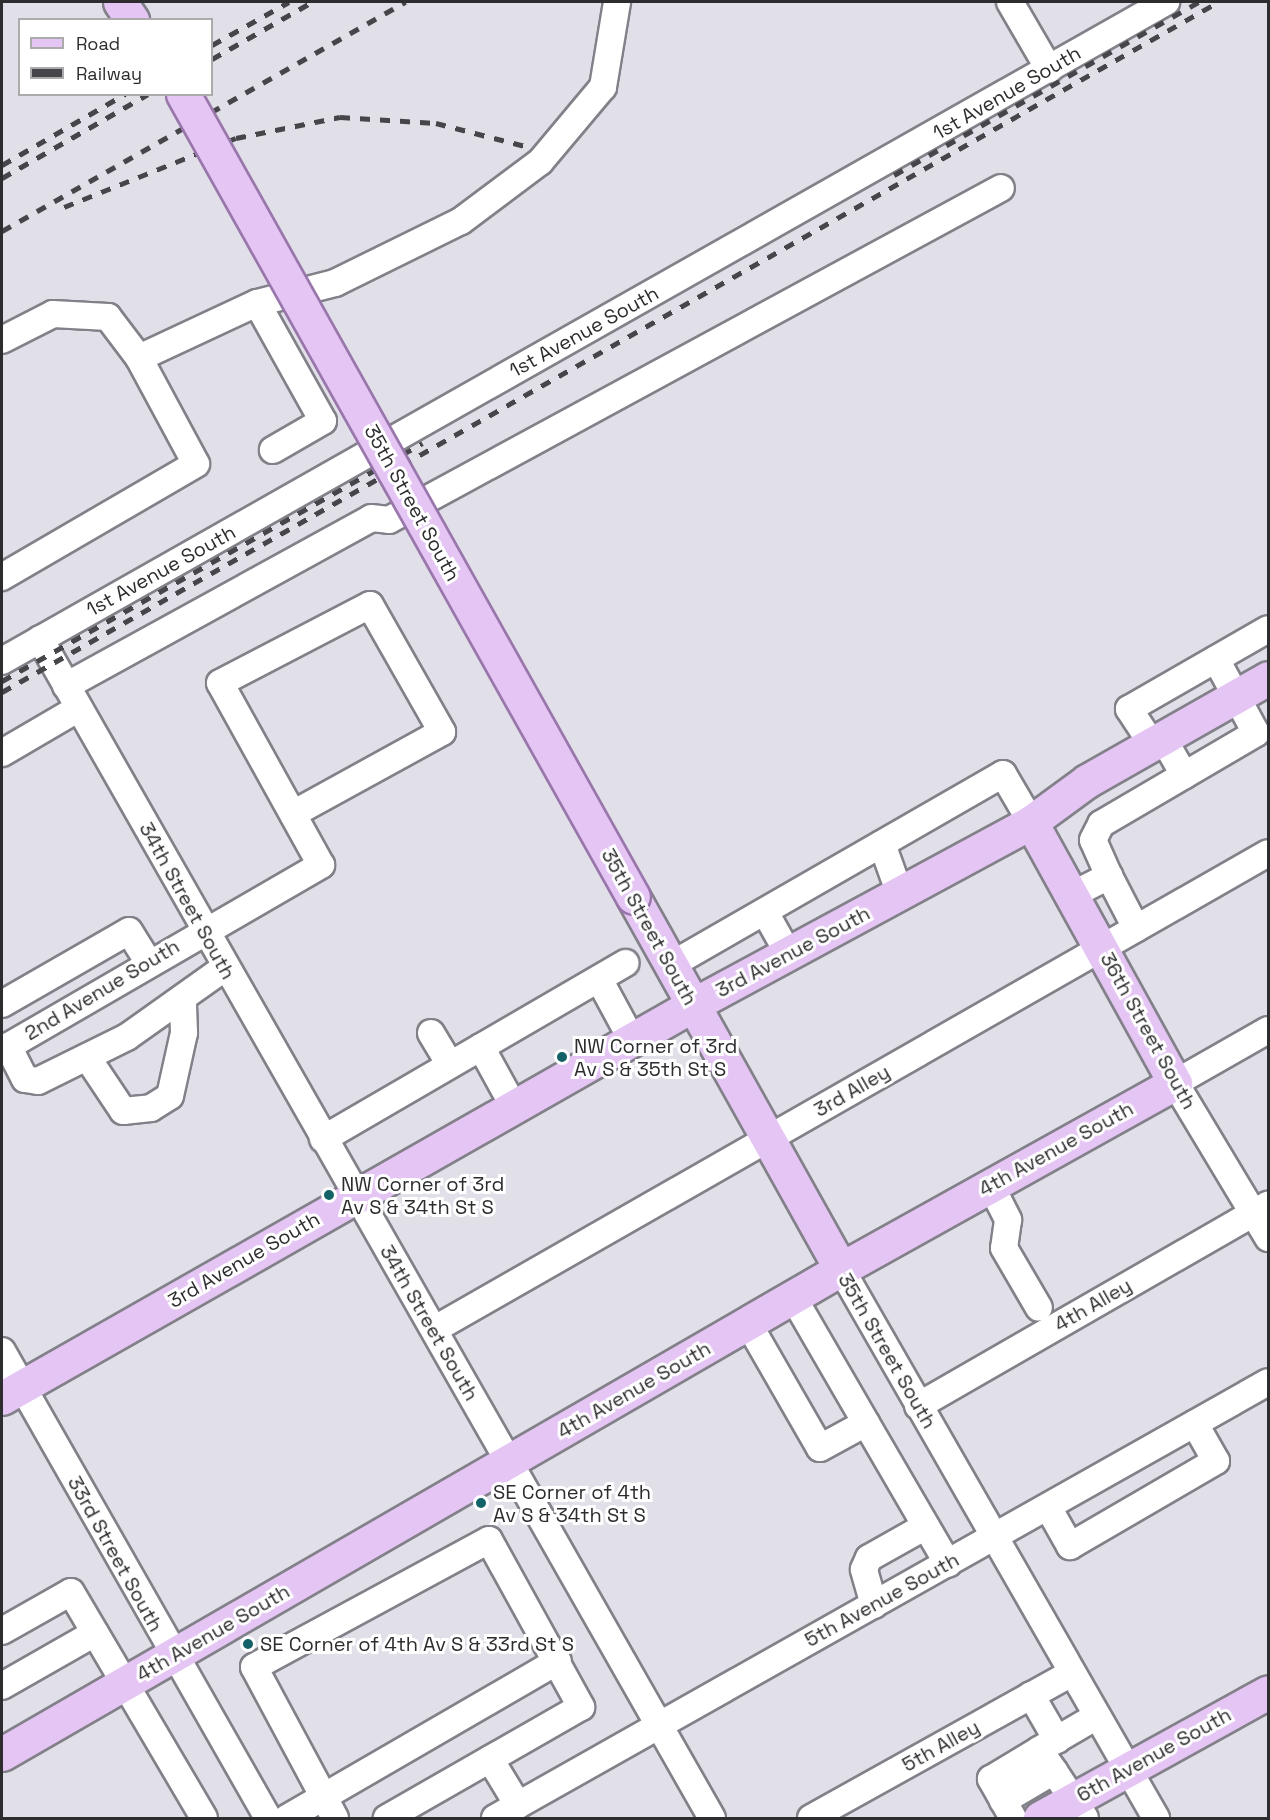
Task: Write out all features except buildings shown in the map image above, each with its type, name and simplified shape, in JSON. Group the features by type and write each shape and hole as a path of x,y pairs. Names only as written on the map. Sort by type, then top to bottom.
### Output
{"main road":[{"path":"120,2 131,18"},
{"name":"35th Street South","path":"184,96 841,1269"},
{"name":"3rd Avenue South","path":"12,1393 693,1005 789,955 1030,822 1158,741 1269,678"},
{"name":"36th Street South","path":"1030,822 1175,1083"},
{"name":"4th Avenue South","path":"2,1755 841,1269 1175,1083"},
{"name":"6th Avenue South","path":"1040,1818 1079,1809 1126,1766 1269,1692"}],"street":[{"path":"139,358 257,303 335,283 450,226 540,162 603,87 617,2"},
{"path":"1010,2 1049,69"},
{"name":"1st Avenue South","path":"2,661 1049,69 1139,8 1166,2"},
{"path":"66,686 370,518 389,520 1001,188"},
{"path":"257,303 323,421 273,450"},
{"path":"2,340 53,314 108,317 139,358 196,464 2,577"},
{"path":"376,449 411,508"},
{"path":"370,605 442,732 293,814 220,683 370,605"},
{"path":"1184,775 1129,709 1269,629"},
{"name":"34th Street South","path":"40,639 224,968 435,1329 508,1463 712,1818"},
{"path":"1136,928 1093,840 1094,831 1256,733 1216,659"},
{"path":"2,753 79,708"},
{"path":"671,965 1003,774 1030,822"},
{"name":"2nd Avenue South","path":"5,1048 203,929 321,865 293,814"},
{"path":"882,844 900,894"},
{"name":"3rd Alley","path":"435,1329 1269,853"},
{"path":"1072,895 1109,876"},
{"path":"765,912 789,955"},
{"path":"2,1004 129,931 148,962"},
{"path":"323,1139 625,963"},
{"path":"5,1048 25,1078 38,1081 87,1057 183,999 224,968"},
{"path":"599,979 632,1040"},
{"path":"87,1057 123,1111 151,1108 170,1096 184,1033 183,999"},
{"name":"4th Avenue South","path":"1175,1083 1269,1030"},
{"path":"431,1033 450,1065"},
{"path":"482,1047 514,1107"},
{"name":"36th Street South","path":"1175,1083 1261,1209 1269,1238"},
{"path":"991,1186 1008,1220 1004,1248 1039,1308"},
{"name":"4th Alley","path":"918,1406 1261,1209"},
{"name":"35th Street South","path":"841,1269 993,1538 1156,1818"},
{"path":"793,1297 948,1563"},
{"path":"748,1323 820,1448 866,1422"},
{"name":"33rd Street South","path":"2,1351 12,1393 268,1818"},
{"name":"5th Avenue South","path":"495,1818 1269,1382"},
{"path":"1048,1507 1070,1546 1216,1461 1195,1424"},
{"path":"874,1605 864,1569 869,1558 926,1526"},
{"path":"336,1818 254,1667 489,1539 558,1661 581,1707 387,1818"},
{"path":"2,1631 71,1592 204,1818"},
{"path":"2,1686 95,1633"},
{"path":"287,1818 558,1661"},
{"name":"5th Alley","path":"811,1818 1071,1673"},
{"path":"1031,1695 1054,1771 1079,1809"},
{"path":"1054,1771 1008,1810 991,1779 1097,1716"},
{"path":"490,1759 518,1805"}],"railway":[{"path":"213,44 289,2"},
{"path":"213,58 312,2"},
{"path":"2,231 405,2"},
{"path":"894,175 1198,2"},
{"path":"2,692 1218,2"},
{"path":"2,165 122,96"},
{"path":"2,178 145,96"},
{"path":"64,207 236,138 340,117 436,123 525,146"},
{"path":"2,681 422,443"}],"place":[{"name":"NW Corner of 3rd Av S & 35th St S","path":"562,1057"},
{"name":"NW Corner of 3rd Av S & 34th St S","path":"329,1195"},
{"name":"SE Corner of 4th Av S & 34th St S","path":"481,1503"},
{"name":"SE Corner of 4th Av S & 33rd St S","path":"248,1644"}]}
